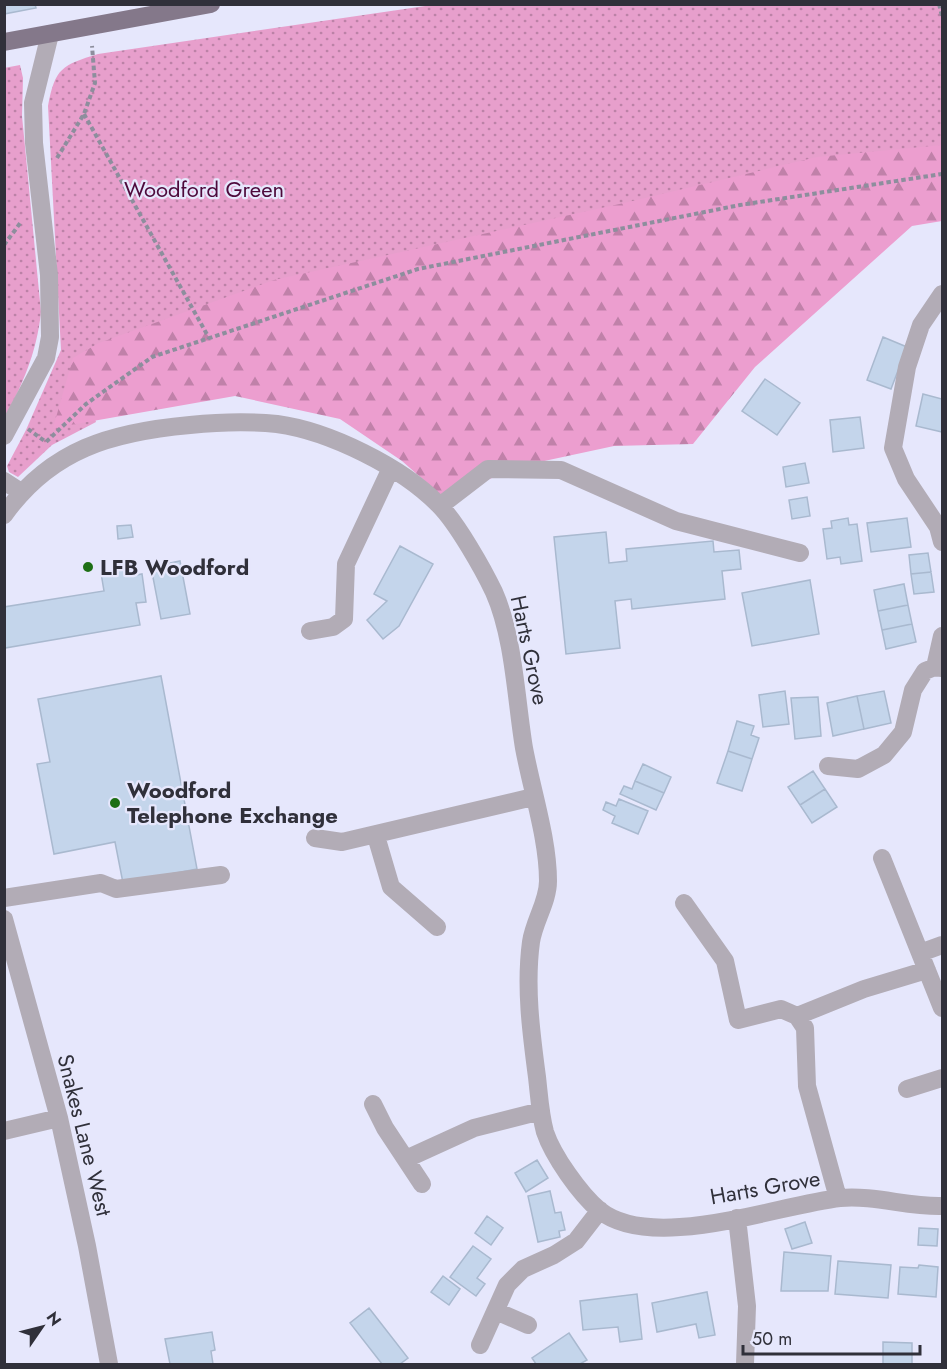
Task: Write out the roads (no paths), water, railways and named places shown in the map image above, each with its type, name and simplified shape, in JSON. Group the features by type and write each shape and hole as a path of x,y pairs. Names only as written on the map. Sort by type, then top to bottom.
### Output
{"main road":[{"path":"4,42 188,6 211,4"}],"street":[{"path":"8,428 46,358 50,337 50,275 34,143 33,104 44,68 50,34"},
{"path":"942,294 921,325 907,367 893,448 906,478 938,527 942,542"},
{"name":"Harts Grove","path":"4,515 21,492 55,462 100,441 163,427 234,422 282,425 335,441 391,468 440,506 478,563 495,595 505,631 533,797 547,852 549,886 536,920 528,972 532,1036 545,1132 559,1160 600,1210 620,1221 646,1228 673,1227 736,1218 838,1198 887,1199 942,1206"},
{"path":"310,631 333,627 344,619 346,564 391,468"},
{"path":"440,506 488,469 561,470 676,521 800,553"},
{"path":"4,481 21,492"},
{"path":"828,766 858,769 884,755 903,732 913,690 925,671 939,668 942,636"},
{"path":"315,838 342,842 376,836 533,797"},
{"path":"376,836 391,887 437,927"},
{"path":"882,858 942,1008"},
{"path":"4,898 101,883 116,889 221,874"},
{"path":"684,903 725,961 738,1020 781,1009 796,1016 805,1028 807,1086 838,1198"},
{"name":"Snakes Lane West","path":"5,923 58,1118 87,1246 109,1365"},
{"path":"796,1016 864,989 924,961 942,945"},
{"path":"907,1089 942,1078"},
{"path":"373,1104 385,1128 422,1184"},
{"path":"406,1159 474,1128 542,1111"},
{"path":"4,1131 58,1118"},
{"path":"480,1346 507,1286 523,1269 554,1255 576,1241 600,1210"},
{"path":"736,1218 747,1306 745,1365"},
{"path":"496,1311 528,1325"}],"place":[{"name":"LFB Woodford","path":"88,567"},
{"name":"Woodford Telephone Exchange","path":"115,803"}],"park label":[{"name":"Woodford Green","path":"204,189"}]}
